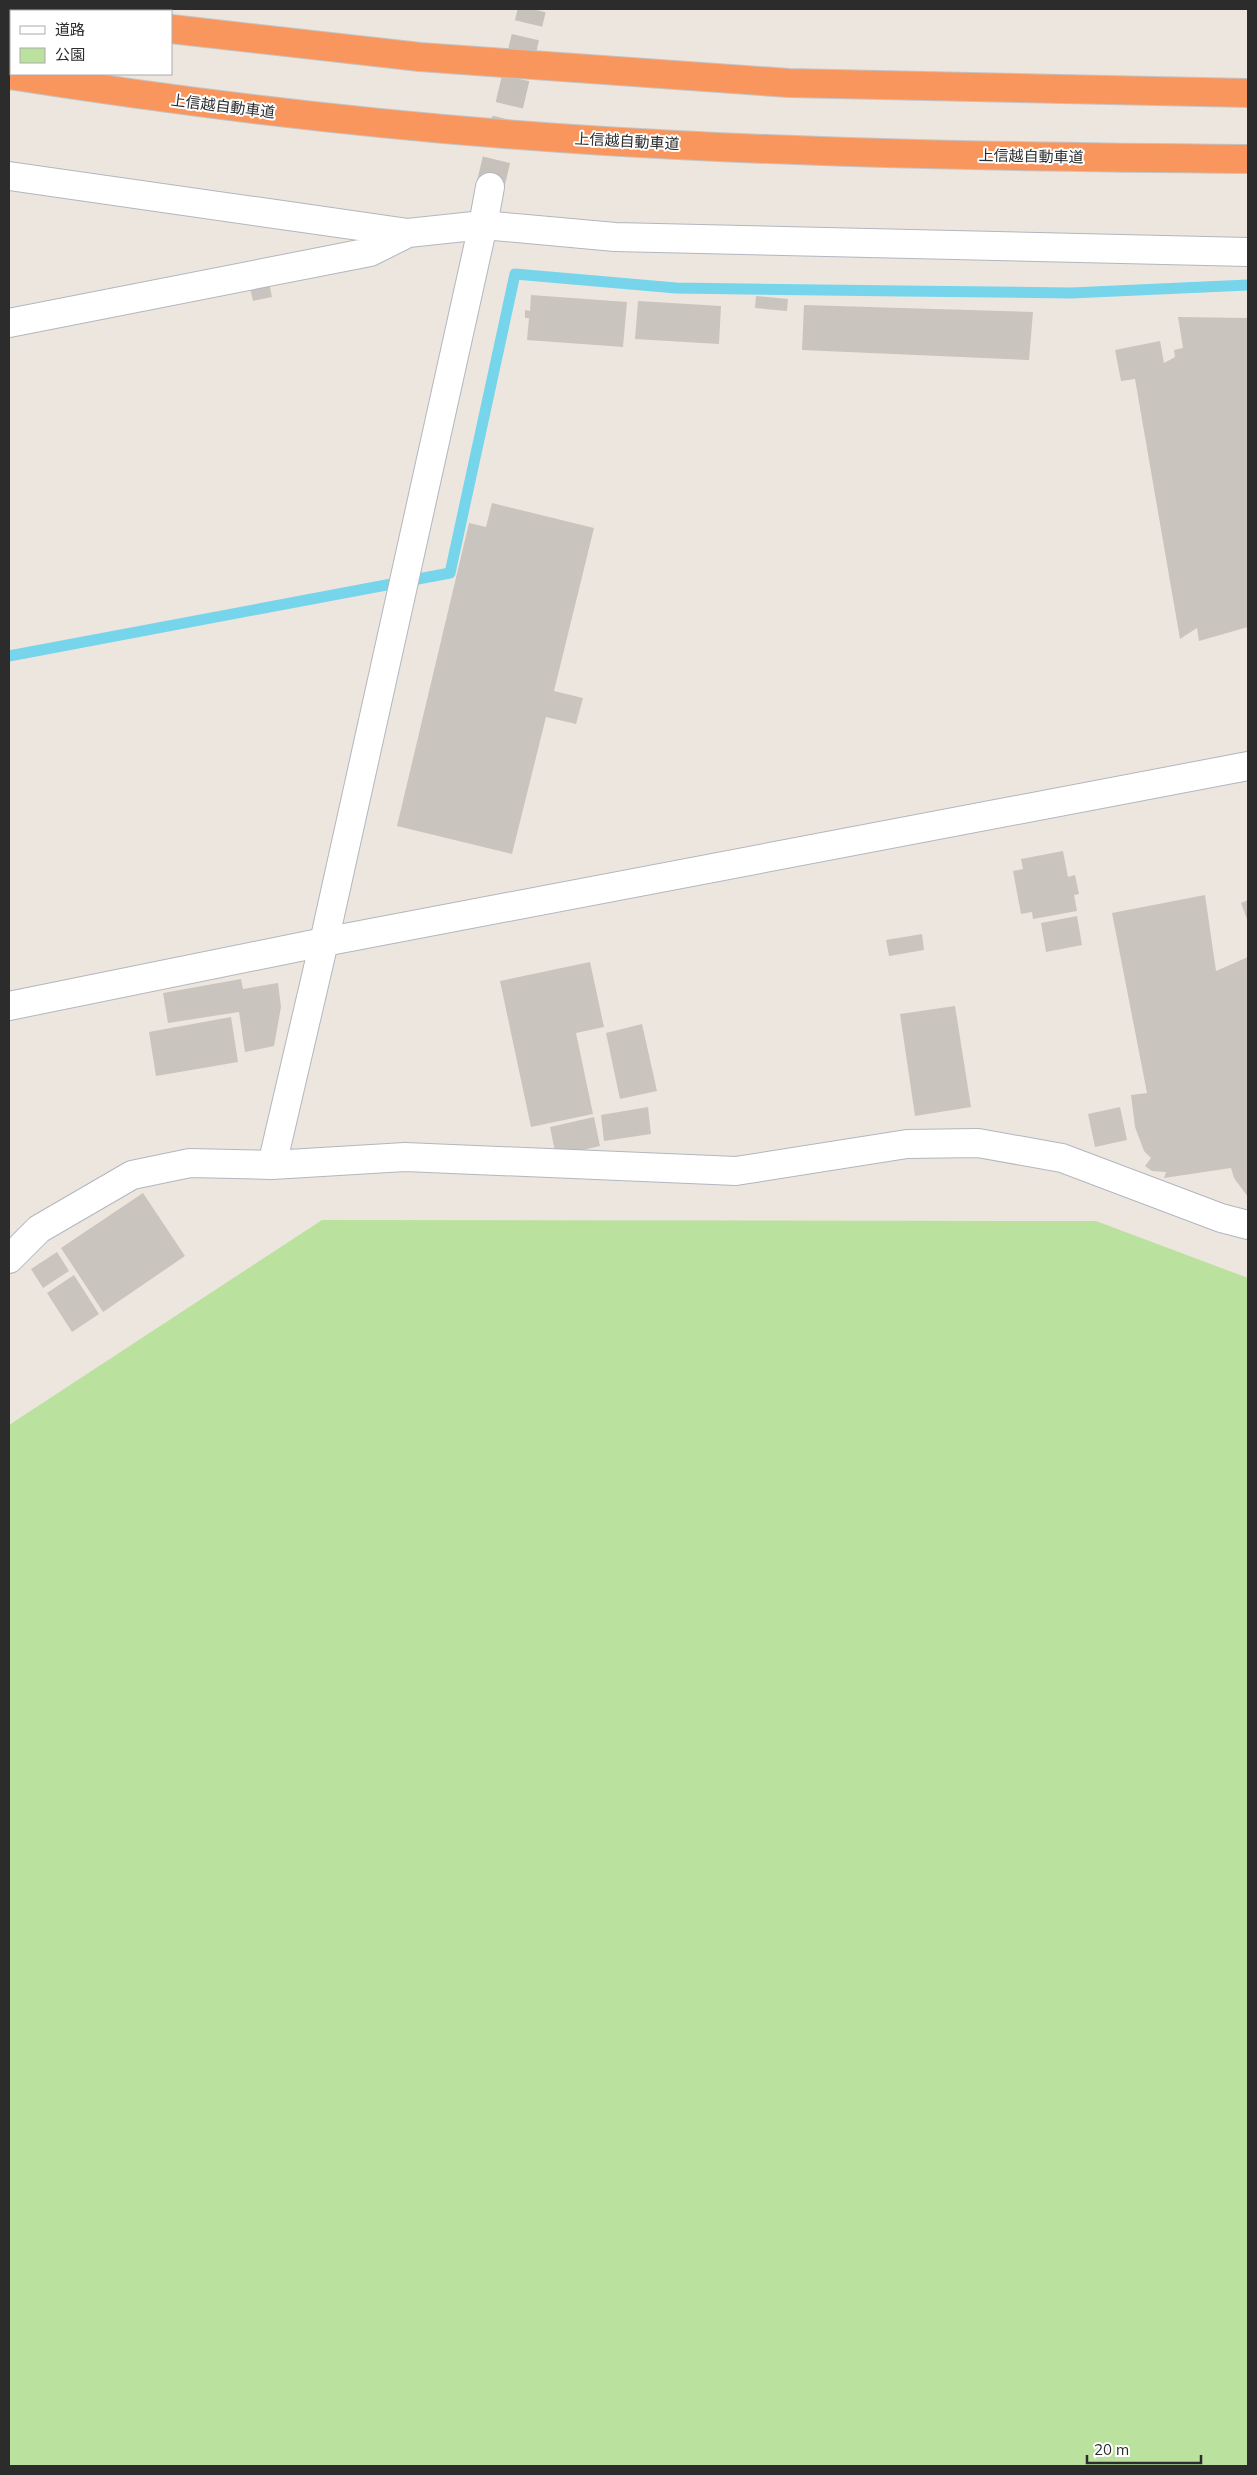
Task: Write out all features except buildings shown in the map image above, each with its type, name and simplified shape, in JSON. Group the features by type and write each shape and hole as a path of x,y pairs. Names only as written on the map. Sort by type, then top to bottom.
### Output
{"highway":[{"path":"172,29 420,57 780,82 1248,93"},
{"name":"上信越自動車道","path":"9,75 139,96 269,112 408,126 603,141 815,151 1248,159"}],"street":[{"path":"9,176 408,233 483,226 615,237 1248,252"},
{"path":"272,1165 324,942 483,226 490,187"},
{"path":"9,323 370,252 408,233"},
{"path":"9,1006 324,942 1248,766"},
{"path":"9,1259 39,1229 132,1174 190,1163 272,1165 405,1157 736,1171 907,1144 978,1143 1062,1158 1221,1218 1248,1225"}],"green space":[{"path":"322,1220 1096,1221 1248,1278 1248,2466 9,2466 9,1425"}],"waterway":[{"path":"9,656 450,573 515,274 676,288 1071,293 1248,285"}],"tunnel":[{"path":"490,187 532,9"}]}
